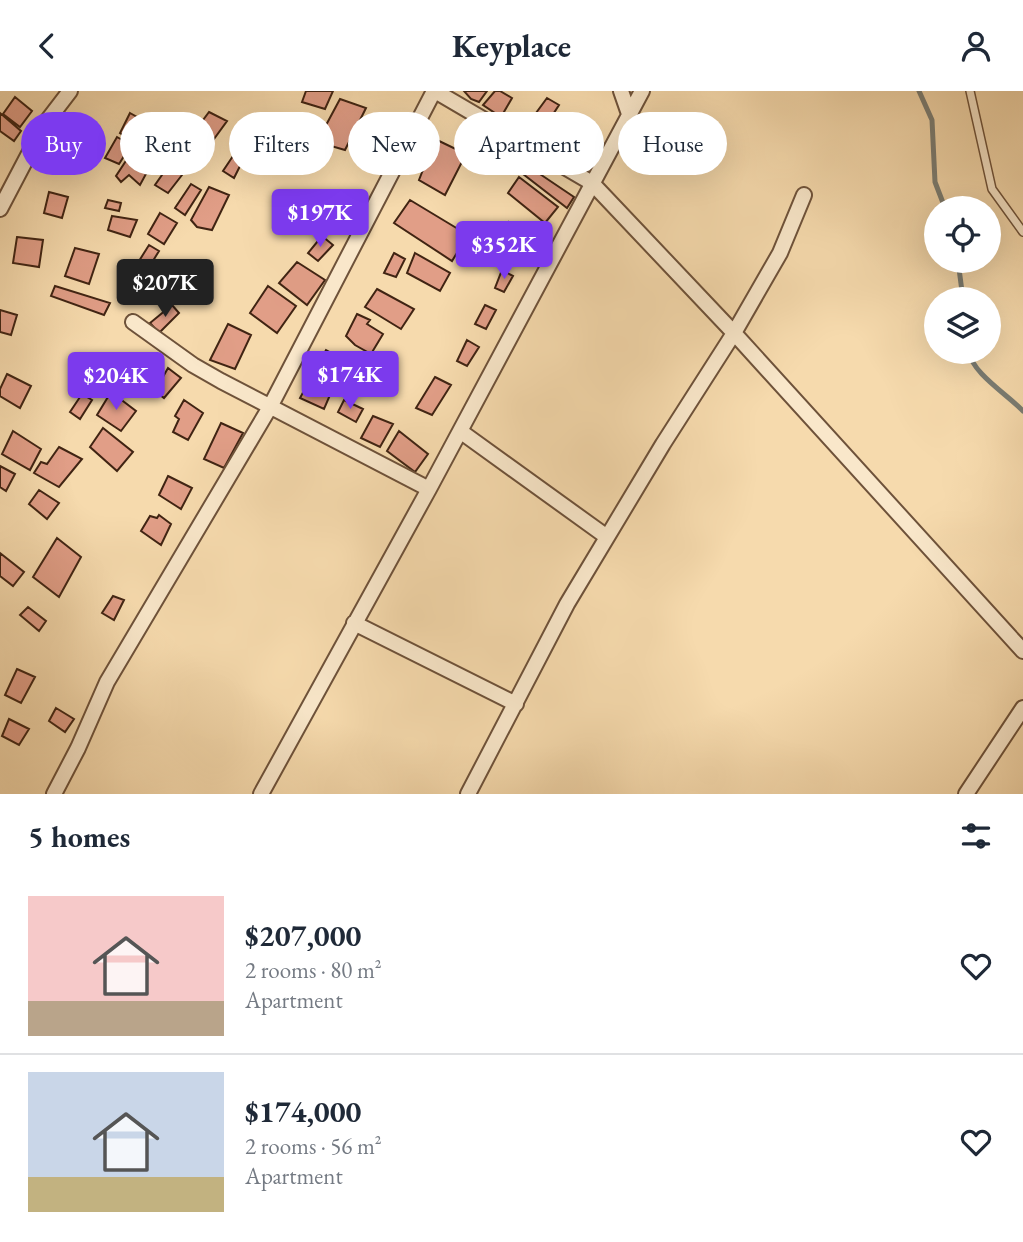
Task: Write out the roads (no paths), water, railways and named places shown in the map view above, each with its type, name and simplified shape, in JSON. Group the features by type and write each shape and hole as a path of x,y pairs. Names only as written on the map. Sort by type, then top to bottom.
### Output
{"street":[{"path":"0,209 44,125 70,91"},
{"path":"55,793 107,682 270,407 434,91 592,183 734,333 1023,651"},
{"path":"621,91 628,112"},
{"path":"630,112 642,91"},
{"path":"261,794 429,489 618,135"},
{"path":"468,794 567,604 734,333 780,253 804,195"},
{"path":"133,322 193,365 429,489"},
{"path":"460,431 607,537"},
{"path":"354,623 516,704"},
{"path":"967,794 1023,708"}],"lane":[{"path":"970,91 992,189 1023,232"}],"waterway":[{"path":"919,91 932,120 935,182 940,196"},
{"path":"960,273 961,287"},
{"path":"974,364 983,376 1023,411"}]}
